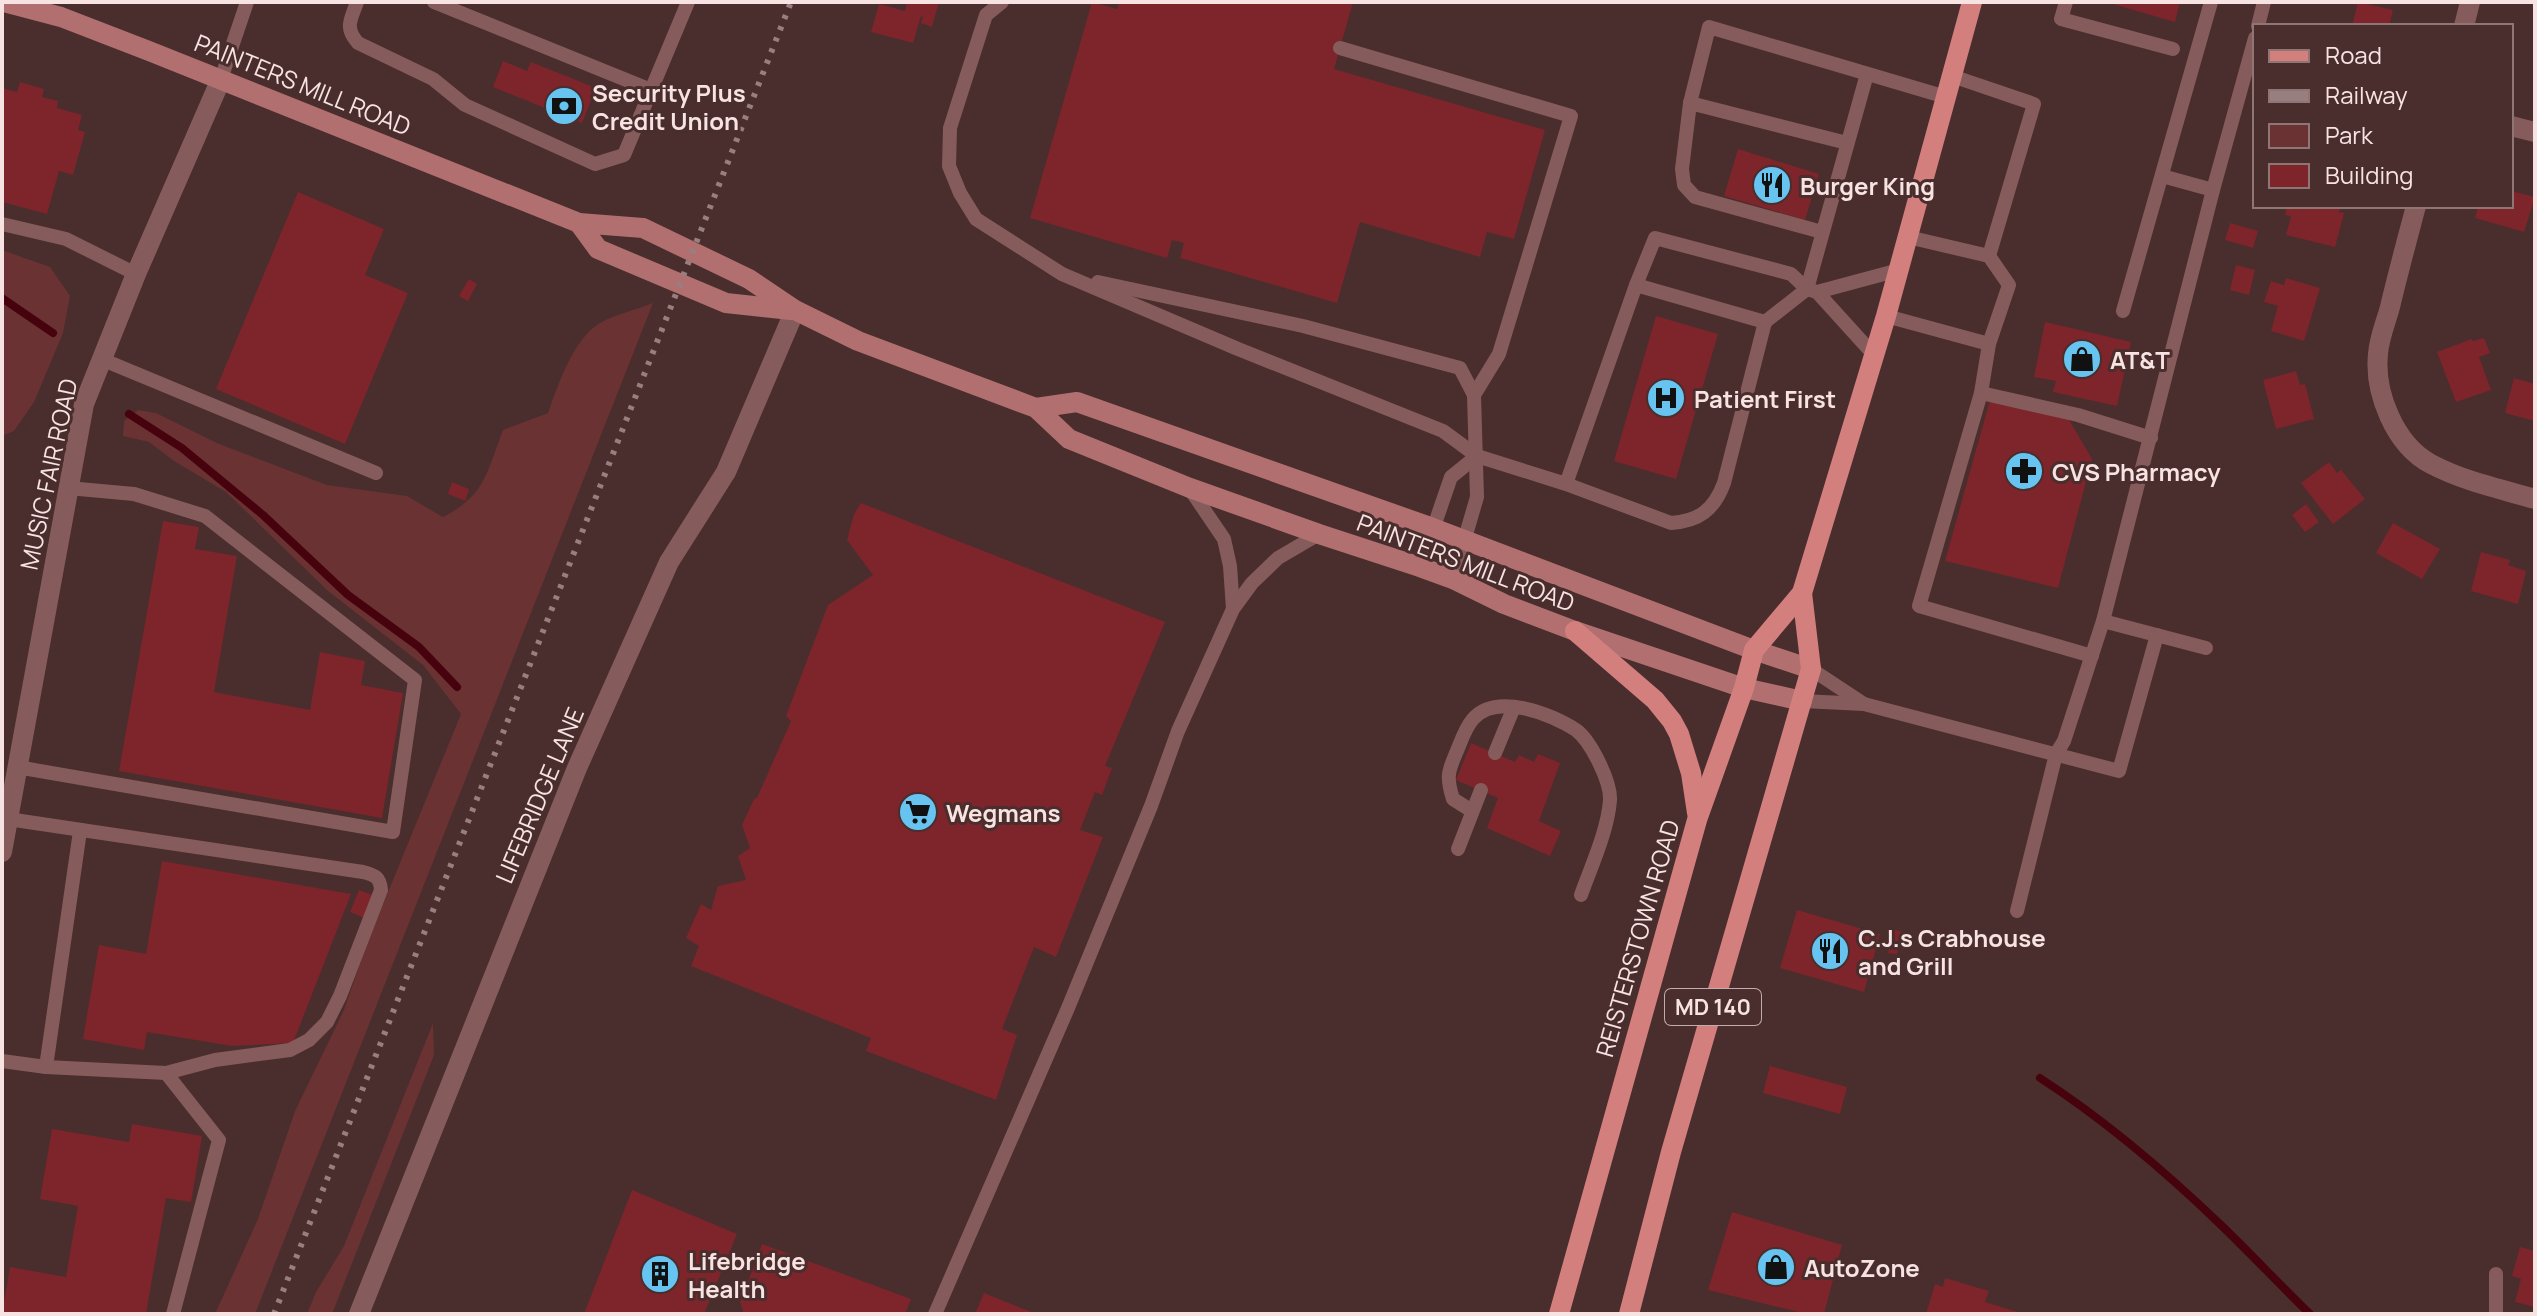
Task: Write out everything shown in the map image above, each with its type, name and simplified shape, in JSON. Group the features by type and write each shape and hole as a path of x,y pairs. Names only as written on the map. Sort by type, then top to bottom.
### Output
{"main road":[{"name":"PAINTERS MILL ROAD","path":"4,2 61,17 579,223 643,228 749,279 795,310 858,341 1036,408 1069,439 1190,488 1453,579 1504,604 1575,631 1744,688 1802,701"},
{"name":"REISTERSTOWN ROAD","path":"1559,1314 1697,820 1744,688 1754,650 1802,593 1875,356 1972,2"},
{"name":"PAINTERS MILL ROAD","path":"579,223 598,249 726,303 795,310"},
{"name":"PAINTERS MILL ROAD","path":"1036,408 1077,402 1433,528 1811,669"},
{"name":"REISTERSTOWN ROAD","path":"1629,1314 1671,1152 1811,669 1802,593"},
{"path":"1575,631 1655,700 1672,721 1691,773 1697,820"}],"street":[{"path":"2464,24 2470,2"},
{"name":"MUSIC FAIR ROAD","path":"2,852 84,404 136,274 221,79"},
{"path":"2513,126 2535,132"},
{"path":"2415,208 2378,353 2378,379 2383,399 2393,423 2408,445 2428,462 2463,478 2535,499"},
{"name":"LIFEBRIDGE LANE","path":"359,1314 577,768 669,562 726,472 795,310"}],"lane":[{"path":"221,79 247,2"},
{"path":"434,2 651,90"},
{"path":"353,3 348,26 351,36 358,43 433,79 465,105 595,164 624,155 688,2"},
{"path":"1002,2 986,15 950,128 949,166 960,193 976,219 1062,274 1443,431 1477,456 1566,484 1671,523 1689,522 1718,500 1765,322 1812,290 1899,270"},
{"path":"2066,2 2061,19 2173,49"},
{"path":"2123,311 2211,2"},
{"path":"2258,24 2264,2"},
{"path":"1822,232 1695,197 1684,185 1682,169 1690,103 1709,27 1946,97"},
{"path":"2017,911 2056,754 2064,741 2103,621 2253,45"},
{"path":"1340,48 1571,116 1499,354 1474,395"},
{"path":"1812,290 1822,232 1867,74"},
{"path":"1952,76 2034,104 1989,256"},
{"path":"1690,103 1847,143"},
{"path":"2162,176 2213,190"},
{"path":"2,224 66,239 136,274"},
{"path":"1908,237 1989,256 2009,285 1989,344 1981,393 1919,606 2092,656"},
{"path":"1566,484 1655,238 1791,274 1812,290 1875,356"},
{"path":"1062,274 1303,326 1460,368 1474,395 1477,497 1453,579"},
{"path":"1636,285 1765,322"},
{"path":"1886,316 1989,344"},
{"path":"101,359 376,473"},
{"path":"1981,393 2078,415 2151,438"},
{"path":"1420,567 1451,477 1477,456"},
{"path":"17,767 393,832 415,680 205,516 134,494 68,488"},
{"path":"1190,488 1224,539 1230,566 1233,609"},
{"path":"935,1314 1068,1008 1151,806 1178,731 1233,609 1252,583 1278,558 1319,534"},
{"path":"2103,621 2206,648"},
{"path":"1802,701 1864,704 2119,771 2157,635"},
{"path":"1811,669 1864,704"},
{"path":"1495,753 1514,707"},
{"path":"1472,811 1453,799 1446,778 1474,717 1492,708 1528,707 1578,731 1604,769 1610,799 1605,824 1581,895"},
{"path":"1458,849 1481,790"},
{"path":"2,1061 46,1067 166,1073 215,1060 290,1050 309,1040 327,1022 381,890 380,881 374,875 363,872 8,819"},
{"path":"46,1067 80,831"},
{"path":"166,1073 219,1140 173,1314"},
{"path":"2496,1274 2496,1314"}],"green space":[{"path":"2,250 50,267 70,296 63,333 34,402 14,431 2,436"},
{"path":"653,303 255,1314 215,1314 258,1219 295,1111 344,1010 368,941 461,714 423,665 328,591 226,492 149,442 123,436 124,421 138,410 156,413 219,444 327,485 407,496 443,517 477,491 503,430 548,413 574,351 590,330 606,320"},
{"path":"433,1023 434,1055 332,1314 307,1314 316,1292 344,1246"}],"building":[{"path":"907,2 939,2 932,27 921,23 921,16 913,43 871,32 879,4 905,11"},
{"path":"1092,2 1117,9 1119,2 1353,2 1334,69 1545,130 1514,239 1487,232 1480,257 1360,222 1337,303 1180,258 1184,243 1172,240 1167,258 1030,218"},
{"path":"2106,2 2180,2 2175,22"},
{"path":"2358,2 2393,10 2390,24 2352,24"},
{"name":"Security Plus Credit Union","path":"503,61 527,71 531,62 596,88 582,123 493,87"},
{"path":"20,82 44,89 42,97 58,101 57,108 82,115 78,130 85,132 73,175 59,171 47,214 2,202 2,94 3,88 17,92"},
{"name":"Burger King","path":"1738,149 1819,174 1805,220 1724,196"},
{"path":"298,192 384,229 365,275 408,293 345,444 216,389"},
{"path":"2513,192 2535,197 2524,232 2475,218 2478,208 2513,208"},
{"path":"2287,208 2340,208 2339,212 2344,213 2335,247 2286,235 2291,216 2285,215"},
{"path":"2230,223 2258,231 2253,248 2225,240"},
{"path":"2236,265 2255,270 2249,295 2230,290"},
{"path":"2286,278 2320,288 2304,341 2271,331 2278,306 2264,302 2271,281 2284,285"},
{"path":"469,279 477,284 468,301 459,296"},
{"name":"Patient First","path":"1656,316 1718,334 1676,479 1614,461"},
{"name":"AT&T","path":"2045,322 2131,342 2117,406 2053,392 2056,381 2034,377"},
{"path":"2484,338 2490,353 2479,357 2491,390 2456,402 2437,352 2472,339"},
{"path":"2296,371 2300,385 2305,384 2314,419 2276,429 2263,380"},
{"path":"2514,378 2535,384 2535,421 2505,413"},
{"name":"CVS Pharmacy","path":"1990,400 2068,418 2092,459 2058,588 1945,561"},
{"path":"2329,462 2337,473 2341,470 2365,499 2333,524 2301,483"},
{"path":"452,482 469,489 465,501 448,494"},
{"name":"Wegmans","path":"861,503 1165,622 1105,766 1112,768 1102,795 1095,792 1080,830 1103,837 1056,957 1034,947 1002,1029 1017,1035 996,1100 866,1051 871,1038 691,966 699,946 686,938 701,904 711,910 718,886 746,880 738,856 750,848 742,825 791,721 786,716 828,605 873,575 847,540 854,514"},
{"path":"2306,504 2319,522 2305,532 2292,515"},
{"path":"163,521 199,527 195,549 237,556 214,692 310,710 320,652 365,661 361,685 403,693 382,818 119,771"},
{"path":"2393,523 2440,549 2422,579 2376,553"},
{"path":"2481,552 2510,560 2508,565 2526,571 2518,604 2471,591"},
{"path":"1471,743 1515,762 1519,755 1534,762 1538,754 1560,763 1539,821 1561,831 1550,856 1487,828 1498,798 1456,780"},
{"path":"162,861 351,894 293,1043 232,1046 147,1032 144,1050 83,1039 99,945 146,954"},
{"path":"359,890 376,896 367,919 350,912"},
{"name":"C.J.s Crabhouse and Grill","path":"1797,910 1880,934 1864,992 1780,968"},
{"path":"1893,929 1903,932 1897,954 1888,953"},
{"path":"1770,1066 1847,1087 1840,1114 1763,1093"},
{"path":"132,1124 202,1136 191,1202 166,1198 146,1314 2,1314 10,1267 66,1277 78,1206 40,1199 52,1129 129,1142"},
{"name":"Lifebridge Health","path":"632,1190 737,1234 704,1314 584,1314"},
{"name":"AutoZone","path":"1732,1212 1842,1245 1824,1314 1807,1314 1708,1290"},
{"path":"762,1244 911,1299 905,1314 744,1314 740,1302"},
{"path":"2520,1247 2535,1251 2535,1307 2515,1302 2521,1279 2512,1276"},
{"path":"1945,1278 1989,1291 1985,1302 2024,1314 1926,1314 1935,1284 1943,1287"},
{"path":"984,1293 1036,1314 975,1314"}],"waterway":[{"path":"2,298 53,333"},
{"path":"129,414 182,448 263,515 348,595 419,647 457,687"},
{"path":"2040,1078 2088,1111 2157,1167 2222,1226 2310,1314"}],"railway":[{"path":"274,1314 791,2"}],"place":[{"name":"Security Plus Credit Union","path":"564,106"},
{"name":"Burger King","path":"1772,185"},
{"name":"AT&T","path":"2082,359"},
{"name":"Patient First","path":"1666,398"},
{"name":"CVS Pharmacy","path":"2024,471"},
{"name":"Wegmans","path":"918,812"},
{"name":"C.J.s Crabhouse and Grill","path":"1830,951"},
{"name":"AutoZone","path":"1776,1267"},
{"name":"Lifebridge Health","path":"660,1274"}]}
